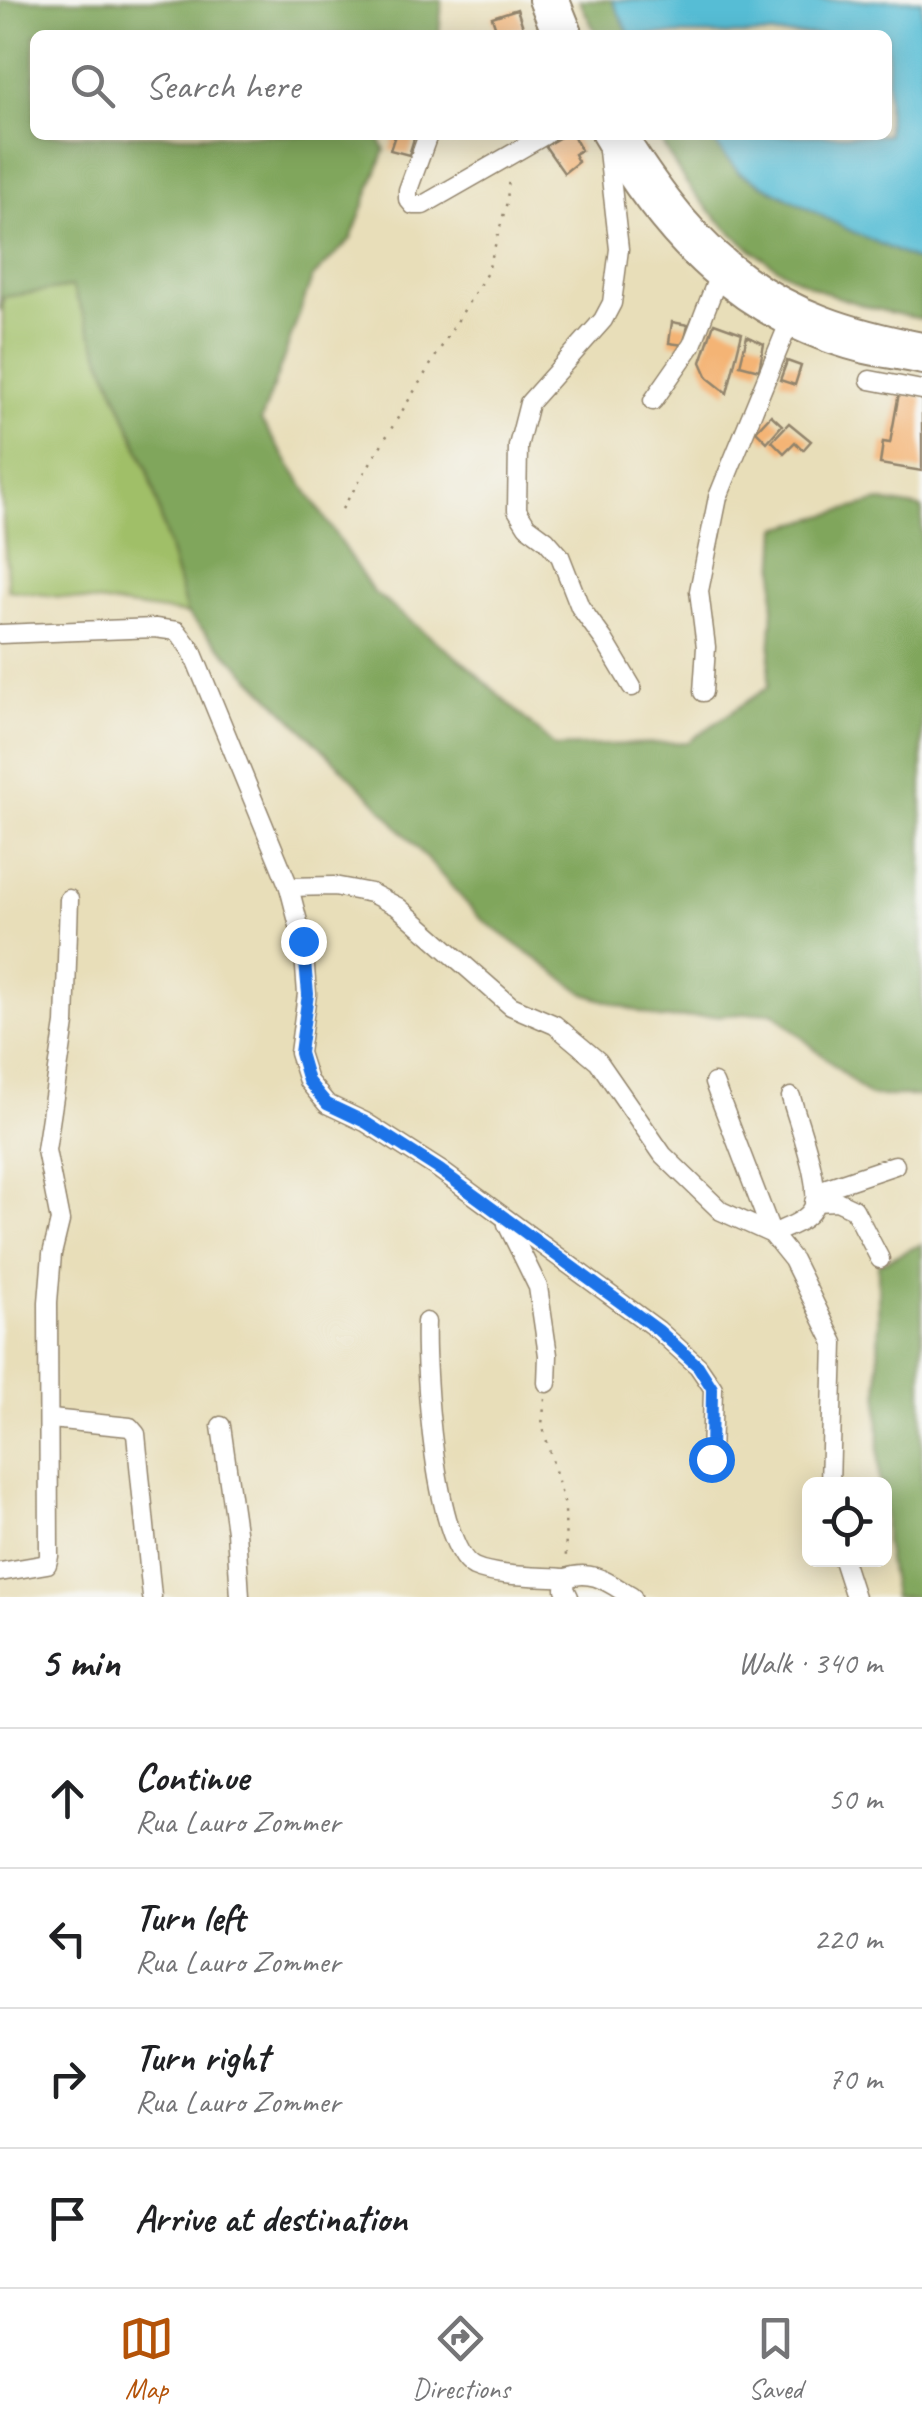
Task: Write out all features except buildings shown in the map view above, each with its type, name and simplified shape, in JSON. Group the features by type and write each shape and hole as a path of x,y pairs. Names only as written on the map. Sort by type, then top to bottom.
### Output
{"main road":[{"path":"540,0 552,30"},
{"path":"558,0 570,30"},
{"path":"614,140 663,226 717,280 789,323 861,352 922,362"},
{"path":"615,140 713,252 750,281 826,320 922,344"}],"street":[{"path":"426,140 408,190 408,199 413,204 424,205 535,140"},
{"path":"612,140 618,249 612,302 602,320 530,403 518,446 516,510 526,526 560,556 580,607 632,687"},
{"path":"653,401 692,345 717,280"},
{"path":"703,692 706,647 698,591 718,498 789,323"},
{"path":"870,380 922,390"},
{"path":"0,634 176,630 192,652 289,887 303,941 308,994 300,1053 308,1081 327,1104 365,1122 440,1170 642,1318 698,1366 712,1388 711,1459"},
{"path":"289,887 334,886 372,893 398,907 511,1006 555,1025 598,1061 663,1155 721,1211 772,1234 798,1223 813,1210 814,1197 790,1097"},
{"path":"0,1572 46,1564 50,1556 48,1302 52,1254 60,1221 46,1150 65,1024 70,899"},
{"path":"714,1084 772,1234 793,1260 834,1342 830,1477"},
{"path":"814,1197 895,1165"},
{"path":"814,1197 854,1209 880,1259"},
{"path":"504,1219 538,1287 548,1355 547,1382"},
{"path":"426,1322 424,1354 432,1451 462,1556 474,1567 568,1588 580,1573 604,1578 632,1597"},
{"path":"51,1419 130,1426 136,1434 152,1597"},
{"path":"221,1426 239,1591"},
{"path":"845,1567 856,1597"}],"path":[{"path":"342,509 488,271 508,202 510,154"},
{"path":"547,1382 542,1424 565,1506 568,1588"}],"green space":[{"path":"0,0 442,0 439,30 30,30 30,140 380,140 385,150 351,239 312,278 261,421 373,592 468,666 555,747 688,742 768,687 778,528 880,501 922,508 922,1096 869,1096 773,1012 662,1019 585,994 480,918 373,799 187,614 148,470 72,287 3,297 0,311"},
{"path":"579,0 612,0 627,30 594,30"},
{"path":"660,140 712,140 739,173 922,263 922,319 855,303 796,279 744,243 695,194"},
{"path":"72,287 148,471 187,614 8,590 0,473 3,297"},
{"path":"922,1244 922,1597 894,1597 889,1567 892,1477 879,1477 878,1264"}],"water":[{"path":"612,0 922,0 922,263 739,172 712,140 892,140 892,30 627,30"}],"route":[{"path":"303,941 308,994 300,1053 308,1081 327,1104 365,1122 440,1170 658,1330 698,1366 712,1388 711,1459"}]}
